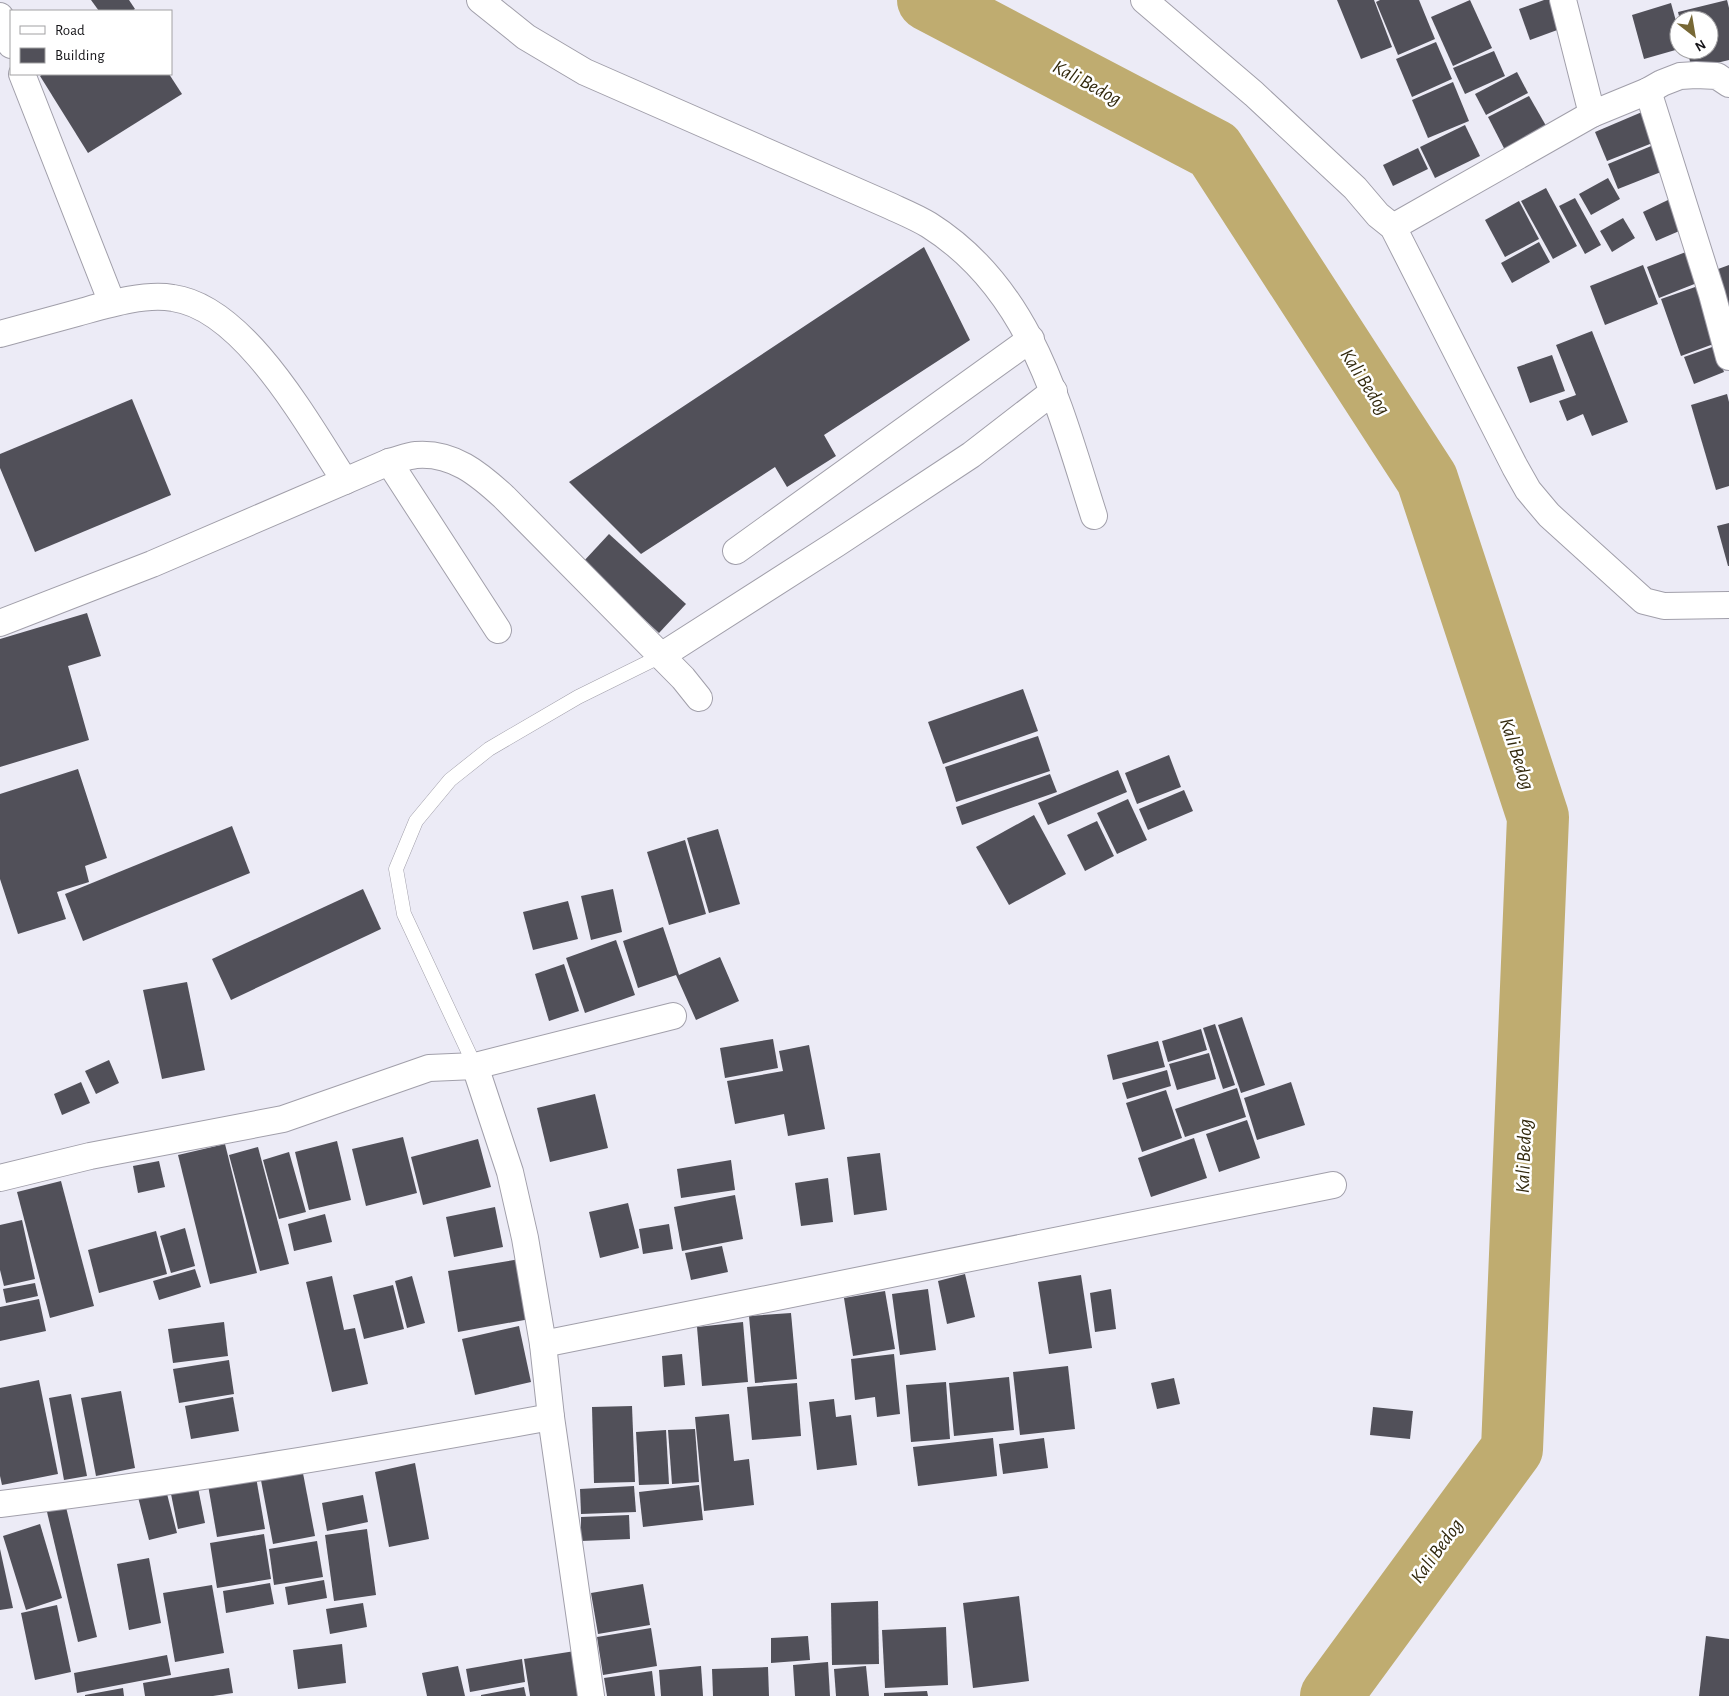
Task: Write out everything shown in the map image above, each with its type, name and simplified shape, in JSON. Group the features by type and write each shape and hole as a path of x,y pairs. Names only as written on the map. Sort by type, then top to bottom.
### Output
{"street":[{"path":"480,0 526,38 585,72 888,204 928,225 959,248 989,277 1008,301 1031,339 1054,391 1094,516"},
{"path":"1144,0 1254,94 1355,188 1378,215 1392,227 1515,467 1528,490 1549,516 1644,601 1664,606 1729,605"},
{"path":"1563,0 1592,114"},
{"path":"0,16 10,42"},
{"path":"22,75 112,303"},
{"path":"1392,227 1592,114 1648,91 1662,83 1680,76 1717,76 1729,84"},
{"path":"1648,91 1712,294 1729,356"},
{"path":"0,334 112,303 156,297 186,300 207,309 228,324 254,348 280,382 345,481"},
{"path":"736,551 1031,339"},
{"path":"661,656 971,455 1054,391"},
{"path":"0,623 152,564 389,462 416,455 437,456 463,464 504,497 661,656 698,698"},
{"path":"389,462 498,630"},
{"path":"0,1178 90,1156 283,1119 429,1068 475,1066 673,1016"},
{"path":"475,1066 510,1172 518,1204 543,1344 551,1417 591,1696"},
{"path":"543,1344 1333,1185"},
{"path":"0,1504 77,1495 216,1473 303,1462 551,1417"}],"lane":[{"path":"475,1066 404,914 396,869 416,821 450,780 489,749 578,697 661,656"}],"building":[{"path":"91,0 129,0 135,9 134,10 98,10"},
{"path":"1337,0 1374,0 1392,47 1361,59"},
{"path":"1380,0 1419,0 1435,39 1398,55 1376,2"},
{"path":"1470,0 1492,48 1453,66 1431,17"},
{"path":"1549,0 1560,29 1530,40 1519,9"},
{"path":"1727,0 1729,8 1729,60 1692,69 1690,60 1719,60 1719,10 1686,10"},
{"path":"1671,3 1673,10 1669,10 1669,52 1644,59 1632,15"},
{"path":"1436,42 1452,79 1412,97 1396,59"},
{"path":"1494,51 1505,76 1465,94 1453,68"},
{"path":"1517,72 1528,93 1486,115 1475,94"},
{"path":"170,75 182,94 88,153 40,76"},
{"path":"1453,82 1469,121 1428,138 1412,100"},
{"path":"1529,96 1549,131 1507,154 1488,117"},
{"path":"1642,112 1655,142 1607,161 1595,132"},
{"path":"1465,125 1480,156 1435,178 1420,147"},
{"path":"1656,144 1666,170 1618,189 1608,164"},
{"path":"1418,148 1428,169 1393,186 1383,165"},
{"path":"1608,178 1620,199 1591,215 1579,194"},
{"path":"1546,188 1577,246 1553,259 1521,201"},
{"path":"1575,198 1601,245 1585,254 1559,206"},
{"path":"1670,199 1684,229 1656,241 1643,212"},
{"path":"1519,201 1539,239 1505,257 1485,220"},
{"path":"1623,218 1635,238 1612,252 1600,231"},
{"path":"1539,242 1550,262 1512,283 1501,263"},
{"path":"924,247 970,340 824,435 836,456 787,487 775,467 641,554 569,482"},
{"path":"1691,250 1702,281 1659,298 1647,267"},
{"path":"1643,265 1658,304 1605,325 1590,286"},
{"path":"1729,265 1729,310 1710,272"},
{"path":"1698,286 1719,342 1681,356 1661,299"},
{"path":"1592,331 1628,422 1592,436 1583,414 1567,421 1559,401 1576,395 1556,345"},
{"path":"1715,346 1724,372 1694,384 1684,357"},
{"path":"1552,355 1565,391 1530,403 1517,367"},
{"path":"1727,394 1729,402 1729,486 1716,490 1691,405"},
{"path":"132,399 171,495 35,552 0,468 0,454"},
{"path":"1729,523 1729,566 1728,566 1717,526"},
{"path":"609,534 686,604 659,633 583,562"},
{"path":"87,613 101,656 68,666 89,740 0,767 0,639"},
{"path":"1023,689 1038,731 943,764 928,722"},
{"path":"1038,736 1050,771 956,802 945,767"},
{"path":"1169,755 1181,787 1137,804 1125,773"},
{"path":"78,769 107,858 85,866 89,882 57,892 66,919 18,934 0,879 0,794"},
{"path":"1118,770 1127,792 1048,825 1038,803"},
{"path":"1050,774 1057,792 962,825 956,807"},
{"path":"1184,790 1193,811 1148,830 1139,809"},
{"path":"1128,799 1147,840 1117,854 1097,813"},
{"path":"1034,815 1066,874 1009,905 976,847"},
{"path":"1097,821 1114,856 1085,871 1067,835"},
{"path":"232,826 250,873 83,941 65,894"},
{"path":"718,829 740,904 709,913 687,838"},
{"path":"685,840 706,914 669,925 647,852"},
{"path":"363,889 381,929 231,1000 212,959"},
{"path":"613,889 622,932 591,940 581,896"},
{"path":"568,901 578,939 533,950 523,912"},
{"path":"663,927 679,975 720,957 739,1001 696,1020 676,975 638,988 623,941"},
{"path":"616,940 635,995 585,1013 566,958"},
{"path":"564,964 579,1011 549,1021 535,974"},
{"path":"187,982 205,1070 162,1079 143,990"},
{"path":"1242,1017 1265,1085 1241,1093 1218,1025"},
{"path":"1215,1024 1235,1085 1223,1089 1203,1028"},
{"path":"1201,1029 1207,1050 1168,1062 1162,1041"},
{"path":"773,1039 778,1068 725,1078 720,1048"},
{"path":"1158,1041 1165,1067 1113,1080 1107,1055"},
{"path":"809,1045 825,1129 788,1136 784,1114 735,1124 727,1081 783,1071 779,1051"},
{"path":"1209,1053 1216,1079 1177,1090 1169,1064"},
{"path":"109,1060 119,1083 96,1094 85,1071"},
{"path":"1167,1070 1171,1086 1127,1099 1122,1083"},
{"path":"81,1082 90,1103 62,1115 54,1094"},
{"path":"1291,1082 1305,1125 1257,1140 1244,1098"},
{"path":"1237,1088 1246,1117 1185,1137 1175,1109"},
{"path":"1166,1090 1182,1138 1142,1152 1126,1103"},
{"path":"595,1094 608,1148 550,1162 537,1108"},
{"path":"1247,1120 1260,1158 1219,1172 1206,1134"},
{"path":"403,1137 417,1193 366,1206 352,1149"},
{"path":"1194,1138 1207,1178 1151,1197 1138,1158"},
{"path":"478,1139 491,1187 423,1205 411,1157"},
{"path":"337,1141 351,1200 309,1210 295,1152"},
{"path":"225,1144 257,1273 210,1284 178,1155"},
{"path":"258,1147 289,1264 260,1271 229,1155"},
{"path":"289,1152 306,1212 279,1219 263,1160"},
{"path":"880,1153 887,1210 854,1215 847,1157"},
{"path":"731,1160 735,1190 681,1198 677,1169"},
{"path":"159,1161 165,1187 138,1193 133,1166"},
{"path":"828,1178 833,1222 801,1226 795,1183"},
{"path":"61,1181 94,1306 50,1318 17,1192"},
{"path":"735,1195 743,1239 682,1251 674,1207"},
{"path":"628,1203 639,1248 600,1258 589,1212"},
{"path":"495,1207 503,1247 454,1257 446,1217"},
{"path":"325,1214 332,1242 294,1251 288,1224"},
{"path":"22,1220 35,1279 4,1286 0,1270 0,1225"},
{"path":"669,1224 673,1249 643,1254 639,1229"},
{"path":"185,1228 195,1266 171,1273 160,1236"},
{"path":"156,1231 167,1274 99,1293 88,1250"},
{"path":"722,1246 728,1272 691,1280 685,1253"},
{"path":"520,1259 530,1319 458,1332 448,1271"},
{"path":"195,1269 201,1287 159,1300 153,1281"},
{"path":"965,1274 975,1317 947,1324 938,1281"},
{"path":"1081,1275 1092,1348 1049,1354 1038,1282"},
{"path":"332,1276 344,1330 355,1328 368,1384 332,1392 306,1282"},
{"path":"412,1276 425,1323 407,1328 395,1281"},
{"path":"35,1283 38,1296 6,1303 3,1289"},
{"path":"393,1285 404,1329 364,1339 353,1295"},
{"path":"928,1289 936,1350 900,1355 892,1294"},
{"path":"1111,1289 1116,1329 1095,1332 1090,1293"},
{"path":"885,1291 895,1349 853,1356 844,1298"},
{"path":"39,1299 46,1331 0,1341 0,1307"},
{"path":"791,1313 797,1379 755,1383 749,1316"},
{"path":"224,1322 228,1356 173,1363 168,1329"},
{"path":"743,1322 748,1382 702,1386 697,1327"},
{"path":"519,1326 531,1382 475,1395 462,1339"},
{"path":"682,1354 685,1385 664,1387 662,1356"},
{"path":"894,1354 900,1414 877,1417 875,1397 855,1400 851,1359"},
{"path":"229,1360 234,1394 179,1403 173,1369"},
{"path":"1068,1366 1075,1429 1020,1435 1013,1372"},
{"path":"1009,1377 1014,1430 954,1436 949,1383"},
{"path":"1174,1378 1180,1404 1157,1409 1151,1383"},
{"path":"39,1380 58,1474 2,1485 0,1476 0,1388"},
{"path":"946,1382 950,1439 911,1442 906,1385"},
{"path":"797,1383 801,1436 752,1440 747,1387"},
{"path":"121,1391 135,1468 96,1476 81,1398"},
{"path":"71,1394 87,1476 64,1480 49,1398"},
{"path":"233,1397 239,1431 191,1439 185,1406"},
{"path":"834,1399 836,1417 851,1415 857,1465 817,1470 809,1402"},
{"path":"632,1406 635,1482 594,1483 592,1407"},
{"path":"1373,1407 1413,1411 1410,1439 1370,1435"},
{"path":"729,1414 734,1461 749,1459 754,1505 704,1511 695,1417"},
{"path":"695,1429 699,1482 672,1484 668,1430"},
{"path":"666,1430 669,1484 639,1485 636,1432"},
{"path":"993,1438 997,1476 918,1486 913,1447"},
{"path":"1044,1438 1048,1468 1003,1474 999,1444"},
{"path":"415,1463 429,1539 389,1547 375,1472"},
{"path":"302,1468 315,1536 273,1544 260,1475"},
{"path":"256,1477 265,1529 217,1537 208,1485"},
{"path":"197,1483 205,1523 178,1529 170,1489"},
{"path":"699,1485 703,1520 643,1527 639,1492"},
{"path":"634,1486 636,1512 581,1514 580,1489"},
{"path":"166,1490 177,1533 149,1540 138,1497"},
{"path":"363,1495 368,1522 327,1531 322,1503"},
{"path":"66,1507 97,1637 78,1642 47,1512"},
{"path":"629,1515 630,1539 581,1541 581,1517"},
{"path":"40,1524 62,1598 26,1610 3,1536"},
{"path":"367,1529 376,1595 334,1601 325,1535"},
{"path":"264,1534 271,1579 217,1588 210,1543"},
{"path":"317,1541 323,1577 274,1585 269,1549"},
{"path":"0,1549 13,1608 0,1610"},
{"path":"149,1558 161,1623 129,1630 117,1564"},
{"path":"324,1580 327,1598 288,1605 285,1587"},
{"path":"270,1583 274,1604 226,1613 223,1591"},
{"path":"643,1584 650,1625 598,1634 591,1593"},
{"path":"212,1585 224,1653 175,1662 163,1593"},
{"path":"1019,1596 1029,1681 973,1688 963,1603"},
{"path":"878,1601 879,1664 832,1665 831,1603"},
{"path":"363,1603 367,1627 330,1634 326,1609"},
{"path":"57,1605 71,1672 35,1680 21,1613"},
{"path":"946,1627 948,1685 885,1688 882,1630"},
{"path":"651,1628 657,1666 603,1675 597,1637"},
{"path":"808,1636 810,1660 771,1663 771,1638"},
{"path":"1706,1636 1729,1639 1729,1696 1699,1696"},
{"path":"342,1644 346,1683 298,1689 293,1650"},
{"path":"575,1651 582,1696 530,1696 524,1659"},
{"path":"167,1655 171,1675 77,1693 74,1673"},
{"path":"522,1659 525,1682 470,1692 466,1669"},
{"path":"828,1662 830,1696 795,1696 793,1665"},
{"path":"458,1666 465,1696 427,1696 422,1673"},
{"path":"701,1666 703,1696 661,1696 659,1670"},
{"path":"866,1666 869,1696 836,1696 834,1669"},
{"path":"768,1667 769,1696 713,1696 712,1669"},
{"path":"229,1668 233,1693 213,1696 145,1696 143,1683"},
{"path":"652,1671 655,1696 607,1696 604,1678"},
{"path":"524,1687 526,1696 481,1696 481,1695"},
{"path":"123,1688 124,1696 85,1696 85,1695"},
{"path":"927,1691 928,1696 884,1696 884,1693"}],"waterway":[{"name":"Kali Bedog","path":"928,0 1214,150 1427,479 1538,817 1512,1449 1331,1696"}]}
